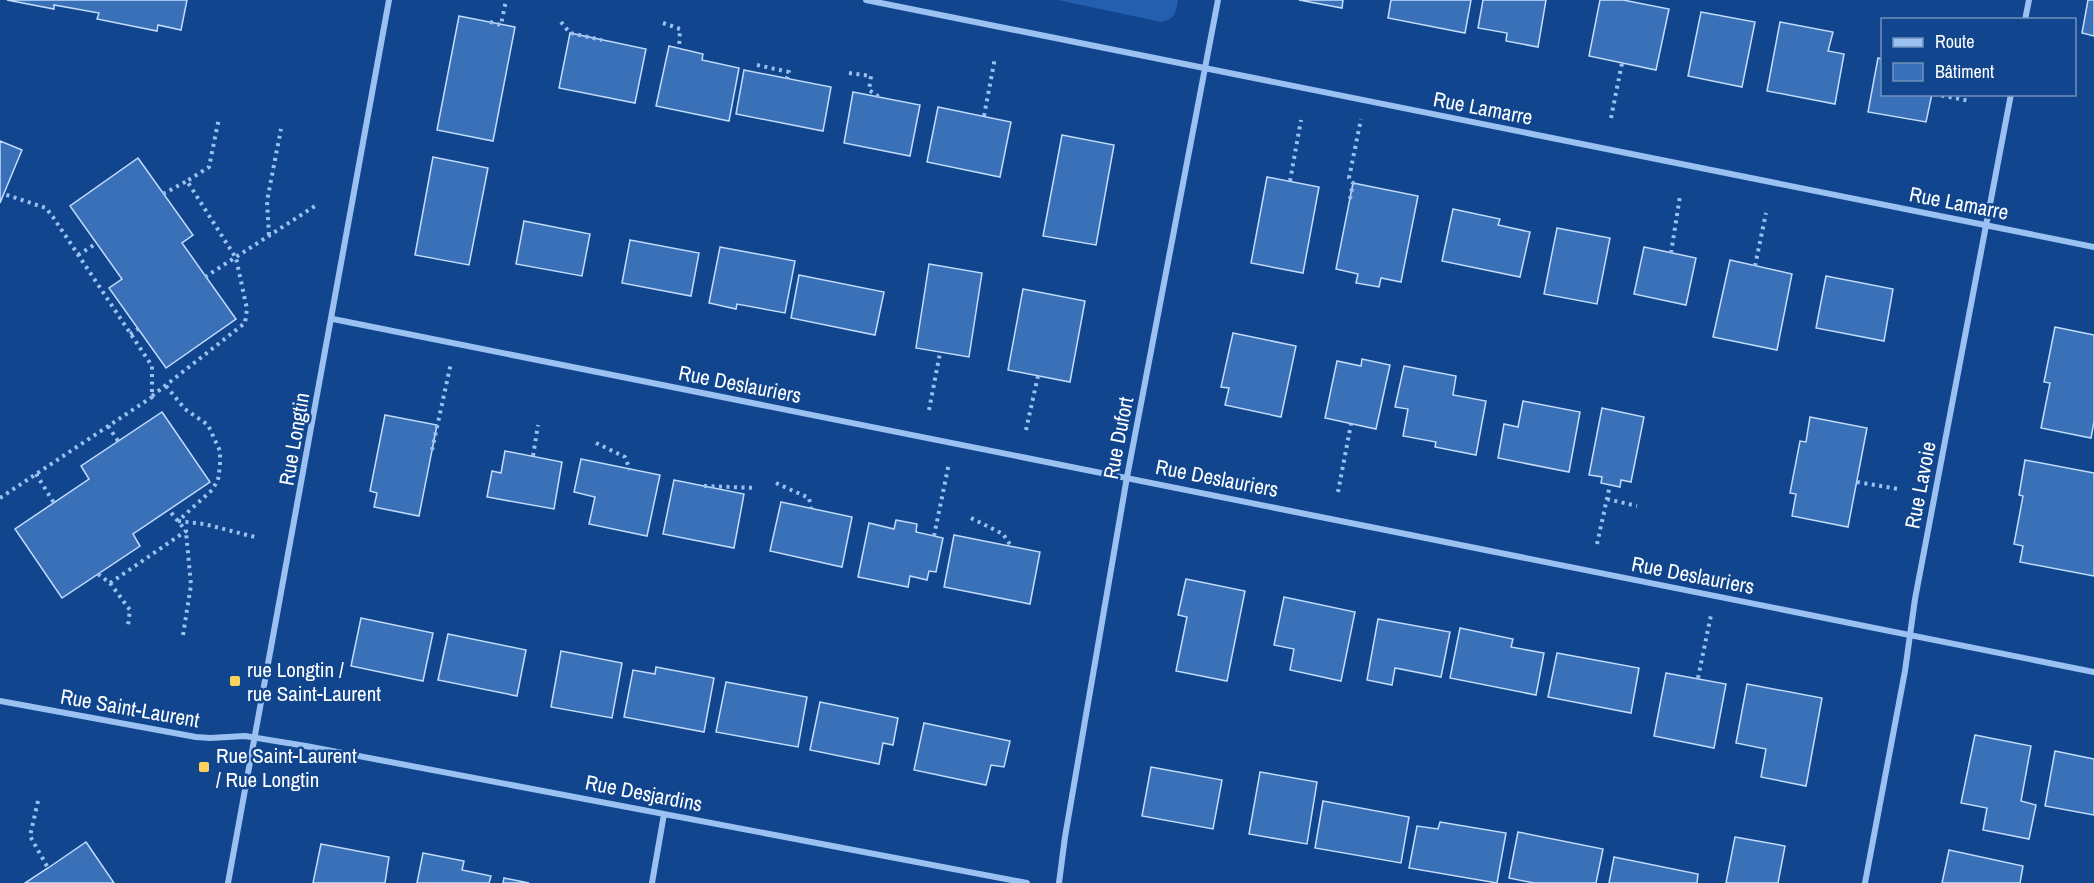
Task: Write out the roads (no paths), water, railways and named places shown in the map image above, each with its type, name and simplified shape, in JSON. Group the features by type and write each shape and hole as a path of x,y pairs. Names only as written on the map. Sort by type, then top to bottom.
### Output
{"street":[{"name":"Rue Longtin","path":"228,883 333,319 389,0"},
{"name":"Rue Lamarre","path":"866,0 2094,247"},
{"name":"Rue Dufort","path":"1059,883 1066,825 1127,477 1218,0"},
{"path":"2025,18 2029,0"},
{"name":"Rue Lavoie","path":"1865,883 2011,96"},
{"name":"Rue Deslauriers","path":"333,319 2094,672"},
{"name":"Rue Saint-Laurent","path":"0,701 203,738 232,736 255,738"},
{"name":"Rue Desjardins","path":"255,738 1027,883"},
{"path":"652,883 664,814"}],"place":[{"name":"rue Longtin / rue Saint-Laurent","path":"235,681"},
{"name":"Rue Saint-Laurent / Rue Longtin","path":"204,767"}]}
